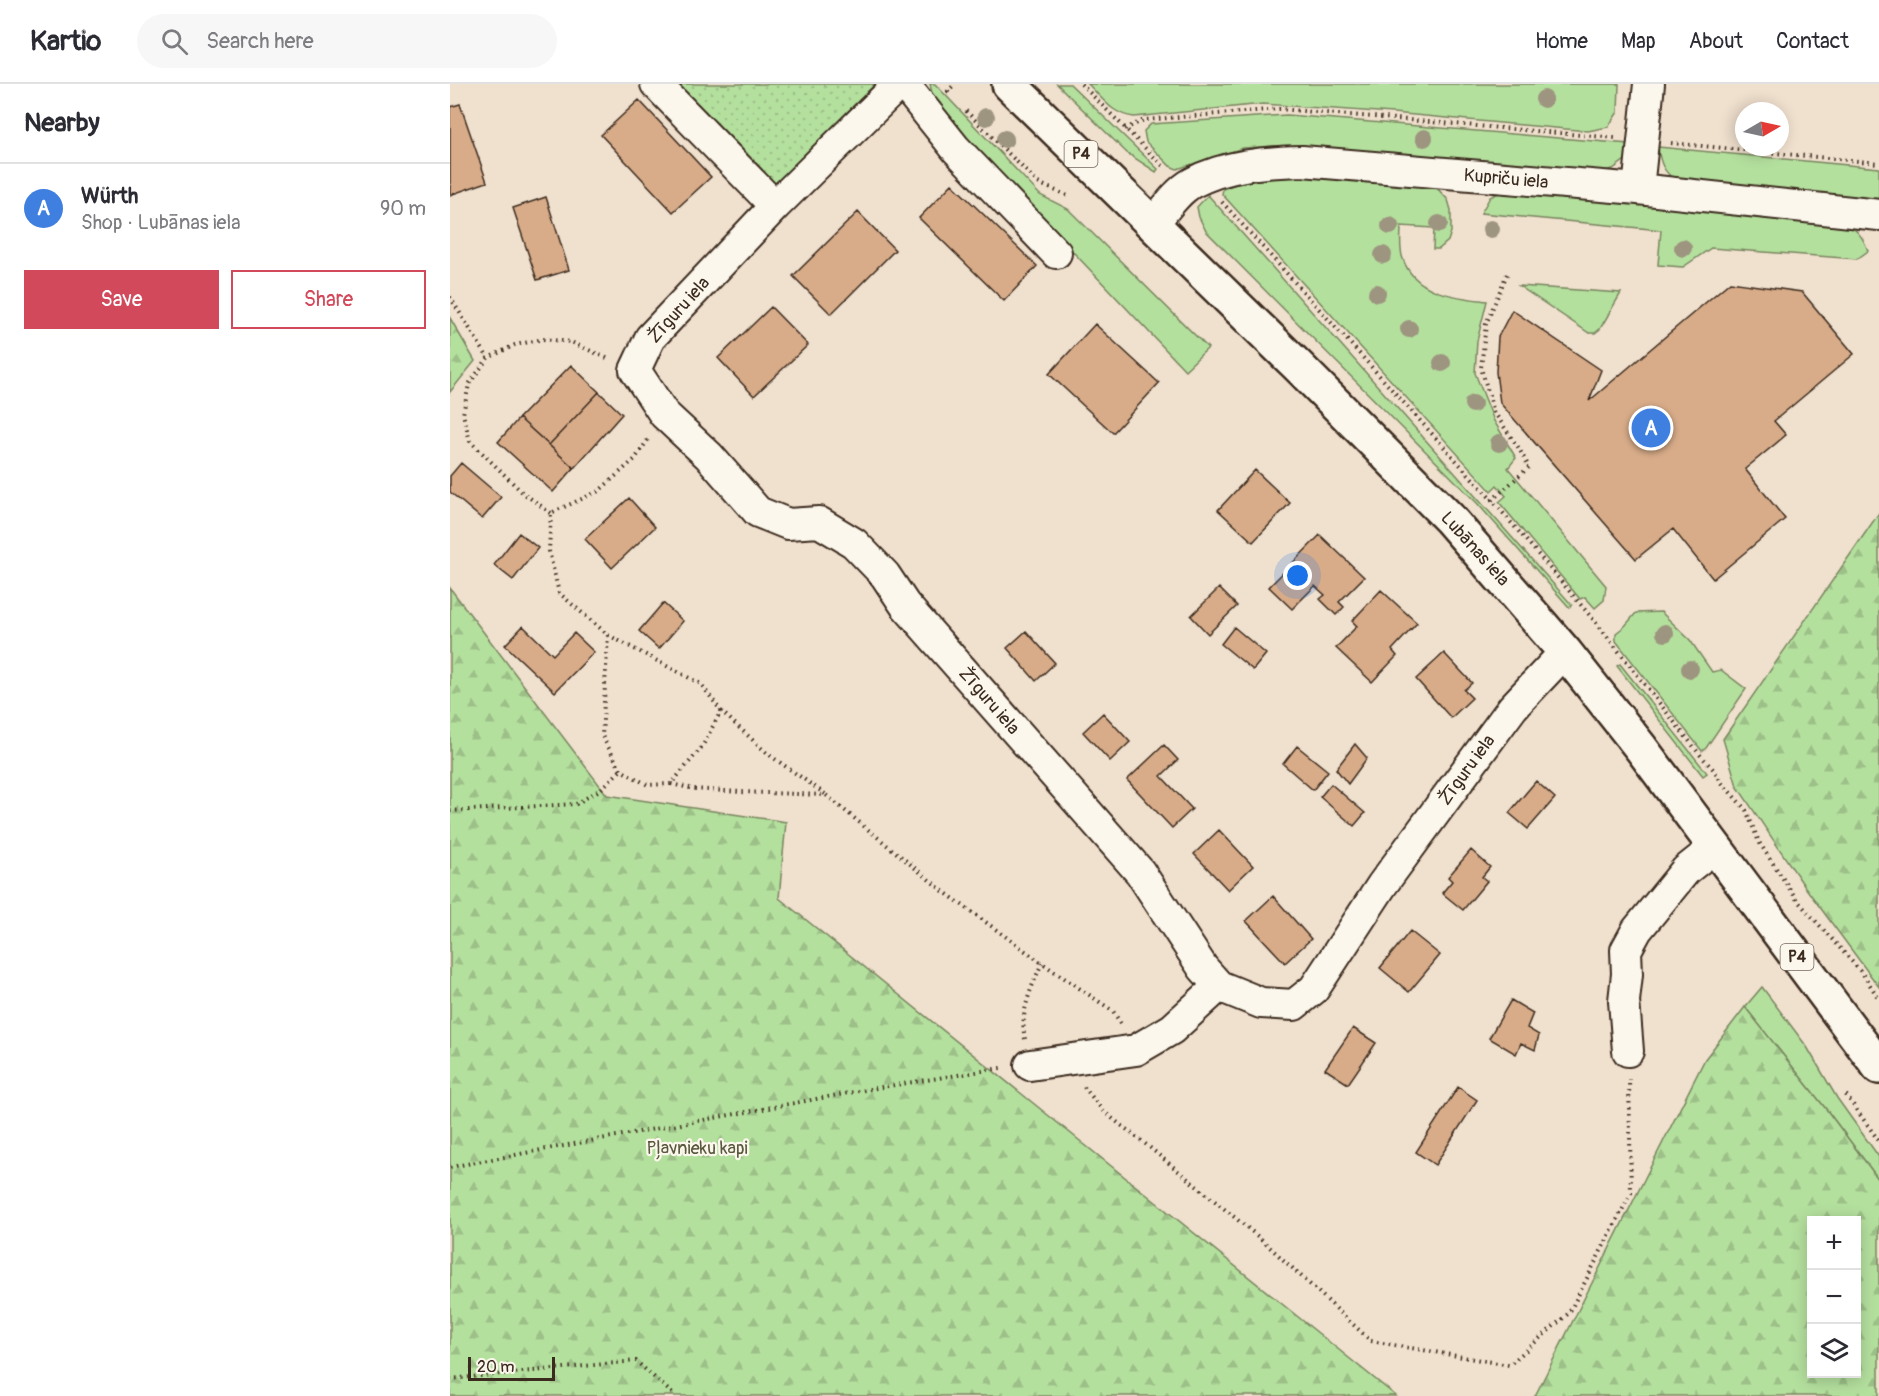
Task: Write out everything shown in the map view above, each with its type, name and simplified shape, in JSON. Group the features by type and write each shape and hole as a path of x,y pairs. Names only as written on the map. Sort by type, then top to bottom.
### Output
{"main road":[{"name":"Lubānas iela","path":"1009,84 1449,518 1565,652 1715,847 1879,1067"}],"street":[{"path":"656,84 776,206"},
{"path":"902,84 956,149 1056,253"},
{"name":"Žīguru iela","path":"902,84 776,206 650,338 635,370 664,414 709,456 758,512 788,524 819,522 854,543 885,576 905,605 1140,872 1203,968 1219,986 1261,1003 1294,1005 1314,989 1382,885 1513,707 1565,652"},
{"path":"1638,189 1648,84"},
{"name":"Kupriču iela","path":"1153,224 1178,194 1191,184 1221,172 1261,163 1302,161 1638,189 1879,214"},
{"path":"1628,1051 1624,1001 1627,974 1626,950 1637,930 1686,870 1715,847"},
{"path":"1030,1065 1136,1050 1172,1029 1219,986"}],"path":[{"path":"952,96 948,91 955,84"},
{"path":"1081,84 1167,170 1191,184 1213,192 1492,500 1598,625 1722,783 1746,810 1759,842 1797,900 1863,974 1879,999"},
{"path":"965,109 1038,183 1068,196"},
{"path":"1125,129 1144,120 1280,109 1879,163"},
{"path":"1492,500 1529,467 1494,412 1481,368 1486,324 1507,274"},
{"path":"450,297 488,358"},
{"path":"551,513 523,493 470,441 463,414 469,384 488,358 515,345 543,339 571,342 635,370"},
{"path":"551,513 599,491 635,459 664,414"},
{"path":"551,513 549,551 559,593 608,635 700,684 721,711 768,754 826,795 943,891 1113,1011 1136,1050"},
{"path":"608,635 602,736 621,770 648,785 671,784 694,789 826,795"},
{"path":"671,784 702,747 721,711"},
{"path":"450,811 576,804 601,789 621,770"},
{"path":"450,1167 870,1089 1030,1065 1023,1031 1028,995 1042,963"},
{"path":"1063,1061 1104,1112 1261,1239 1371,1341 1509,1365 1569,1312 1631,1193 1628,1051"},
{"path":"1846,1095 1879,1141"},
{"path":"450,1378 636,1361 675,1396"}],"green space":[{"path":"676,84 875,84 773,187"},
{"path":"930,84 935,84 1040,195 1068,209 1208,348 1185,370 947,119 933,98"},
{"path":"1057,84 1070,84 1158,169 1156,172 1127,153"},
{"path":"1088,84 1619,84 1618,112 1608,127 1588,131 1263,104 1134,117 1114,109"},
{"path":"1287,115 1629,144 1625,160 1613,169 1594,173 1370,151 1275,146 1243,148 1177,169 1170,166 1146,142 1144,131 1151,124"},
{"path":"1658,147 1879,168 1879,200 1676,181 1668,174 1660,158"},
{"path":"1289,172 1436,187 1448,200 1451,210 1451,232 1448,241 1439,249 1433,249 1434,228 1401,226 1403,259 1409,271 1427,287 1462,298 1487,301 1477,341 1475,373 1494,421 1516,458 1508,468 1606,586 1604,600 1595,608 1585,597 1580,599 1499,502 1506,496 1497,485 1491,491 1222,194 1223,189 1233,185"},
{"path":"1501,192 1843,221 1858,233 1868,251 1857,259 1711,248 1683,267 1658,265 1661,230 1481,213 1490,197"},
{"path":"1208,195 1572,605 1569,607 1477,503 1206,231 1197,207"},
{"path":"1519,286 1621,293 1600,329 1595,333 1589,333"},
{"path":"450,318 475,361 450,392"},
{"path":"1879,513 1879,987 1805,887 1737,786 1723,739"},
{"name":"Pļavnieku kapi","path":"450,588 607,795 786,822 779,898 1396,1396 450,1396"},
{"path":"1661,612 1690,640 1712,672 1721,670 1746,689 1702,751 1616,641 1616,633 1636,613"},
{"path":"1620,664 1707,773 1703,776 1617,666"},
{"path":"1762,987 1807,1047 1837,1098 1879,1157 1879,1180 1745,1007"},
{"path":"1745,1007 1879,1180 1879,1396 1535,1396 1705,1059"}],"building":[{"path":"639,100 711,177 673,212 601,135"},
{"path":"460,104 487,182 450,195 450,107"},
{"path":"952,184 1037,266 1004,301 919,218"},
{"path":"546,197 569,270 537,280 513,208"},
{"path":"858,212 895,250 831,314 793,276"},
{"path":"1730,282 1802,292 1854,354 1774,421 1786,435 1745,469 1785,519 1713,579 1673,529 1636,559 1500,403 1496,372 1498,337 1512,310 1601,370 1589,401"},
{"path":"771,307 808,345 754,396 718,358"},
{"path":"1095,324 1159,383 1113,433 1049,374"},
{"path":"571,365 599,392 549,445 519,418"},
{"path":"599,392 622,414 574,468 549,445"},
{"path":"519,418 574,468 553,492 498,442"},
{"path":"461,463 501,497 482,519 450,492 450,476"},
{"path":"1255,470 1290,503 1253,542 1218,510"},
{"path":"629,498 655,527 612,568 585,539"},
{"path":"519,533 538,548 513,580 494,565"},
{"path":"1320,535 1364,577 1339,602 1344,607 1336,615 1320,599 1325,595 1315,586 1292,609 1269,587"},
{"path":"1219,588 1237,606 1208,634 1191,616"},
{"path":"1381,590 1417,623 1392,650 1397,656 1372,682 1336,648 1357,626 1352,621"},
{"path":"663,603 683,621 659,649 639,631"},
{"path":"523,626 553,655 574,633 594,652 555,692 505,645"},
{"path":"1234,627 1266,654 1253,670 1221,644"},
{"path":"1026,631 1055,663 1036,681 1007,648"},
{"path":"1444,653 1472,683 1464,690 1472,698 1451,718 1416,679"},
{"path":"1103,713 1130,742 1110,761 1083,732"},
{"path":"1355,744 1367,758 1348,784 1336,769"},
{"path":"1164,745 1178,760 1161,776 1192,809 1172,828 1127,780"},
{"path":"1297,746 1328,771 1313,790 1283,764"},
{"path":"1536,781 1555,798 1528,829 1509,813"},
{"path":"1331,784 1365,813 1354,826 1320,797"},
{"path":"1219,830 1253,866 1228,890 1194,854"},
{"path":"1471,850 1490,867 1482,877 1487,881 1463,910 1442,893 1452,881 1448,877"},
{"path":"1273,896 1311,939 1285,963 1246,921"},
{"path":"1410,931 1440,955 1409,992 1380,968"},
{"path":"1511,1000 1533,1013 1527,1028 1539,1035 1535,1050 1521,1043 1516,1054 1489,1038"},
{"path":"1353,1028 1376,1043 1348,1084 1325,1069"},
{"path":"1458,1087 1477,1100 1435,1165 1416,1152"}],"place":[{"name":"Würth","path":"1651,428"}]}
